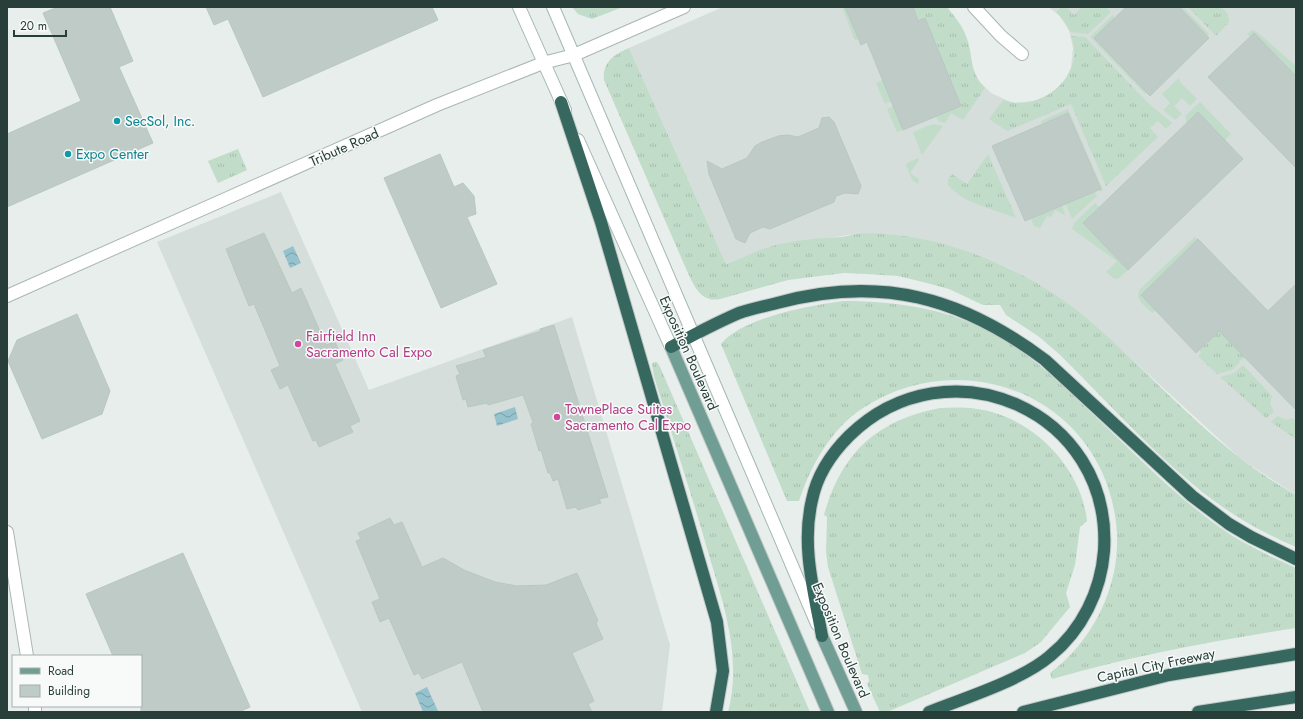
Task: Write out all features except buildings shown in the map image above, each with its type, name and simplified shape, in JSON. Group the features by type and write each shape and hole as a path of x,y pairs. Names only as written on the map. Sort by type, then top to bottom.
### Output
{"highway":[{"path":"561,102 600,222 717,622 723,671 716,712"},
{"path":"671,347 740,313 802,296 833,292 862,291 896,293 925,298 953,307 1002,329 1029,348 1045,360 1192,496 1229,524 1251,538 1296,559"},
{"path":"822,636 809,567 807,529 812,499 820,477 830,458 860,425 897,403 918,395 944,391 967,391 992,396 1015,403 1037,414 1055,428 1076,451 1095,486 1102,510 1105,535 1103,561 1090,607 1077,628 1064,643 1035,667 929,712"},
{"name":"Capital City Freeway","path":"1023,712 1169,675 1296,654"},
{"path":"1198,712 1296,697"}],"main road":[{"name":"Exposition Boulevard","path":"519,7 671,347 828,712"},
{"name":"Exposition Boulevard","path":"553,7 855,711"},
{"name":"Tribute Road","path":"7,296 438,105 543,63 574,55 684,7"},
{"path":"974,7 1001,36 1022,54"},
{"path":"7,532 27,655"}],"shaded area":[{"path":"723,7 947,7 966,37 971,65 977,79 991,93 1013,103 1035,101 1046,96 1060,86 1067,77 1071,67 1073,48 1069,30 1059,15 1048,7 1296,7 1296,495 1241,459 1089,320 1060,298 1009,268 940,244 897,235 856,234 771,246 726,264 629,48"},
{"path":"281,192 369,390 572,317 670,645 662,712 362,712 157,242"}],"green space":[{"path":"572,7 623,7 592,19 578,14"},
{"path":"842,7 845,7 858,39 855,41"},
{"path":"913,7 947,7 958,21 964,32 976,75 985,88 965,117 925,18 918,21"},
{"path":"1061,7 1066,7 1074,15 1082,7 1106,7 1111,12 1088,34 1070,32 1064,21 1056,12"},
{"path":"1179,7 1183,7 1209,34 1207,36"},
{"path":"1188,7 1221,7 1228,14 1229,22 1216,36"},
{"path":"1113,15 1147,92 1145,94 1090,37"},
{"path":"1252,30 1257,32 1296,66 1296,76 1254,33 1250,37 1247,34"},
{"path":"1071,36 1085,37 1148,103 1172,123 1166,129 1158,121 1150,128 1158,137 1106,186 1071,104 1007,131 989,119 1003,100 1017,103 1031,102 1045,96 1057,88 1066,78 1072,65 1074,51"},
{"path":"629,48 726,264 754,252 789,242 843,237 855,234 877,234 923,239 948,245 999,264 1047,289 1069,304 1089,320 1213,436 1267,477 1296,495 1296,547 1241,519 1202,492 1180,474 1138,434 1058,353 1038,336 1006,315 1000,305 983,305 949,289 898,276 844,273 788,280 720,299 713,300 703,296 692,282 604,80 605,68 610,60 614,56"},
{"path":"1179,78 1181,83 1197,99 1190,106 1182,98 1174,106 1182,114 1175,120 1163,110 1170,103 1162,94"},
{"path":"883,80 891,101 885,104 876,83"},
{"path":"1200,102 1231,134 1225,140 1187,123 1185,116"},
{"path":"893,106 903,130 897,132 887,109"},
{"path":"961,106 965,117 963,120 951,113 945,123 938,121 936,116"},
{"path":"1068,109 1103,190 1100,192 1099,190 1101,188 1068,113 1042,124 1041,121"},
{"path":"933,124 943,126 922,155 913,132"},
{"path":"238,149 247,170 218,183 208,161"},
{"path":"988,154 1016,218 962,197 948,185 948,179 952,174 967,184"},
{"path":"918,158 919,160 910,173 919,179 918,184 912,180 906,165 907,163"},
{"path":"1095,191 1097,196 1072,219 1066,204"},
{"path":"1095,203 1099,207 1083,223 1128,270 1118,279 1113,278 1106,272 1117,261 1072,229 1074,223"},
{"path":"1062,205 1065,215 1055,210 1051,217 1047,216 1040,228 1034,226 1031,219"},
{"path":"1195,237 1198,239 1141,294 1156,310 1152,313 1139,300 1138,296 1140,289"},
{"path":"844,301 864,301 903,305 941,313 978,326 996,335 1025,354 1052,376 1149,468 1197,510 1239,540 1296,568 1296,628 1173,650 1112,663 1052,679 1050,673 1073,652 1082,641 1105,602 1114,572 1116,559 1117,534 1114,509 1102,472 1083,441 1059,416 1030,397 998,385 964,380 929,382 895,391 863,408 841,426 832,437 816,461 799,501 787,501 721,344 745,326 761,320 797,309"},
{"path":"1250,301 1245,358 1239,361 1240,362 1232,370 1217,374 1198,356 1201,353 1199,350"},
{"path":"657,362 660,367 810,712 728,712 732,691 733,670 729,628 700,524 654,376 652,364"},
{"path":"1243,365 1272,396 1270,403 1274,412 1266,418 1220,377 1234,373"},
{"path":"940,408 968,408 995,413 1028,429 1043,440 1068,469 1077,485 1087,521 1080,527 1075,565 1066,593 1070,607 1041,642 1025,653 887,712 880,712 867,684 869,681 868,675 862,674 828,567 826,552 827,517 824,515 831,493 840,474 852,457 865,443 880,431 898,421"},
{"path":"1278,416 1286,420 1293,418 1296,421 1296,439 1271,422"}],"water":[{"path":"293,246 301,263 290,268 283,251"},
{"path":"515,407 518,419 497,426 494,414"},
{"path":"427,687 438,711 423,712 415,693"}],"place":[{"name":"SecSol, Inc.","path":"117,121"},
{"name":"Expo Center","path":"68,154"},
{"name":"Fairfield Inn Sacramento Cal Expo","path":"298,344"},
{"name":"TownePlace Suites Sacramento Cal Expo","path":"557,417"}]}
